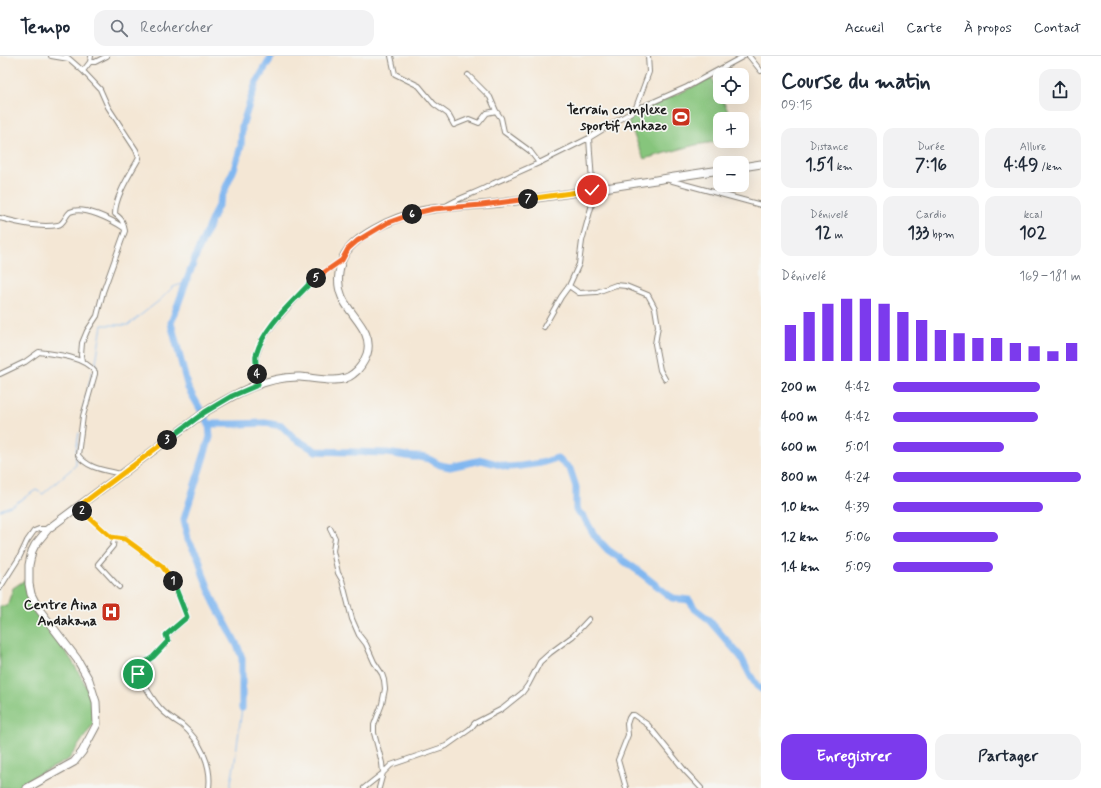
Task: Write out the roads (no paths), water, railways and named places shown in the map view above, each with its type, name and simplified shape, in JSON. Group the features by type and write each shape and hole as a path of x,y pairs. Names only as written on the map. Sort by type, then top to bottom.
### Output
{"main road":[{"path":"749,166 761,164"},
{"path":"27,788 74,762 82,752 97,724 96,702 89,680 77,659 38,608 31,594 29,584 29,565 35,544 48,529 198,417 226,399 258,385 290,377 342,379 354,374 363,363 368,351 367,337 362,326 347,306 341,294 338,282 338,275 342,260 352,245 387,223 421,211 444,207 499,204 713,171"}],"street":[{"path":"51,56 67,58 83,71 100,89 108,107 138,153 139,158 120,194 115,208 115,214 125,224 124,234 103,292 97,316 82,343 82,361"},
{"path":"83,71 90,62 91,56"},
{"path":"90,62 94,62 107,56"},
{"path":"391,56 395,74 419,86 434,104 448,114 454,125 470,119 479,122 487,113 496,111"},
{"path":"635,110 649,72 648,56"},
{"path":"444,207 589,138 635,110 687,87 744,56"},
{"path":"749,56 761,71"},
{"path":"468,75 490,97 501,118 504,132 530,151 538,163"},
{"path":"544,327 569,286 579,264 582,240 592,204 589,138"},
{"path":"664,178 761,205"},
{"path":"0,218 27,225 57,225 62,222 68,214 75,210 81,210 110,218 124,228"},
{"path":"258,385 256,357 262,340 274,323 312,281 342,260"},
{"path":"569,286 579,292 598,292 616,285 626,286 648,295 655,308 658,326 655,344 660,370 665,379"},
{"path":"0,374 25,362 39,352 82,361 91,366 95,372 83,416 78,455 82,461 88,465 98,469 121,474"},
{"path":"78,507 114,538 125,539 162,566 173,580 187,617 166,635 168,641 153,657 141,665 138,674 164,713 192,734 206,758 209,771 208,788"},
{"path":"330,528 335,538 333,551 338,573 342,580 352,619 384,680 385,689 382,704 374,725 374,733 382,763 383,773 379,788"},
{"path":"0,588 34,531 39,529 48,529"},
{"path":"114,538 113,546 98,564 118,587"},
{"path":"364,788 383,773 390,764 446,746 470,729 475,723 502,709 522,693 540,662 573,636 589,619"},
{"path":"626,788 618,760 628,735 627,724 629,718 631,715 634,715 648,725 701,788"}],"waterway":[{"path":"242,708 242,658 237,645 214,602 199,559 188,540 184,519 210,437 209,424 188,388 171,323 197,253 234,169 241,146 242,126 256,83 272,56"},
{"path":"95,368 97,367 96,362 102,325 128,325 160,300 173,287 185,283"},
{"path":"82,414 92,372"},
{"path":"209,424 265,423 282,426 294,438 316,451 387,453 420,457 429,459 440,465 450,467 482,460 508,467 521,466 541,463 557,458 570,469 576,487 576,510 583,516 595,536 608,550 637,570 672,598 689,600 695,609 707,618 741,657 750,675 757,686 761,689"},
{"path":"76,451 79,433"},
{"path":"0,510 13,505 36,490 43,494 76,465 76,454"},
{"path":"230,788 242,708"}],"place":[{"name":"Terrain complexe sportif Ankazo","path":"681,117"},
{"name":"Centre Aina Andakana","path":"111,612"}]}
